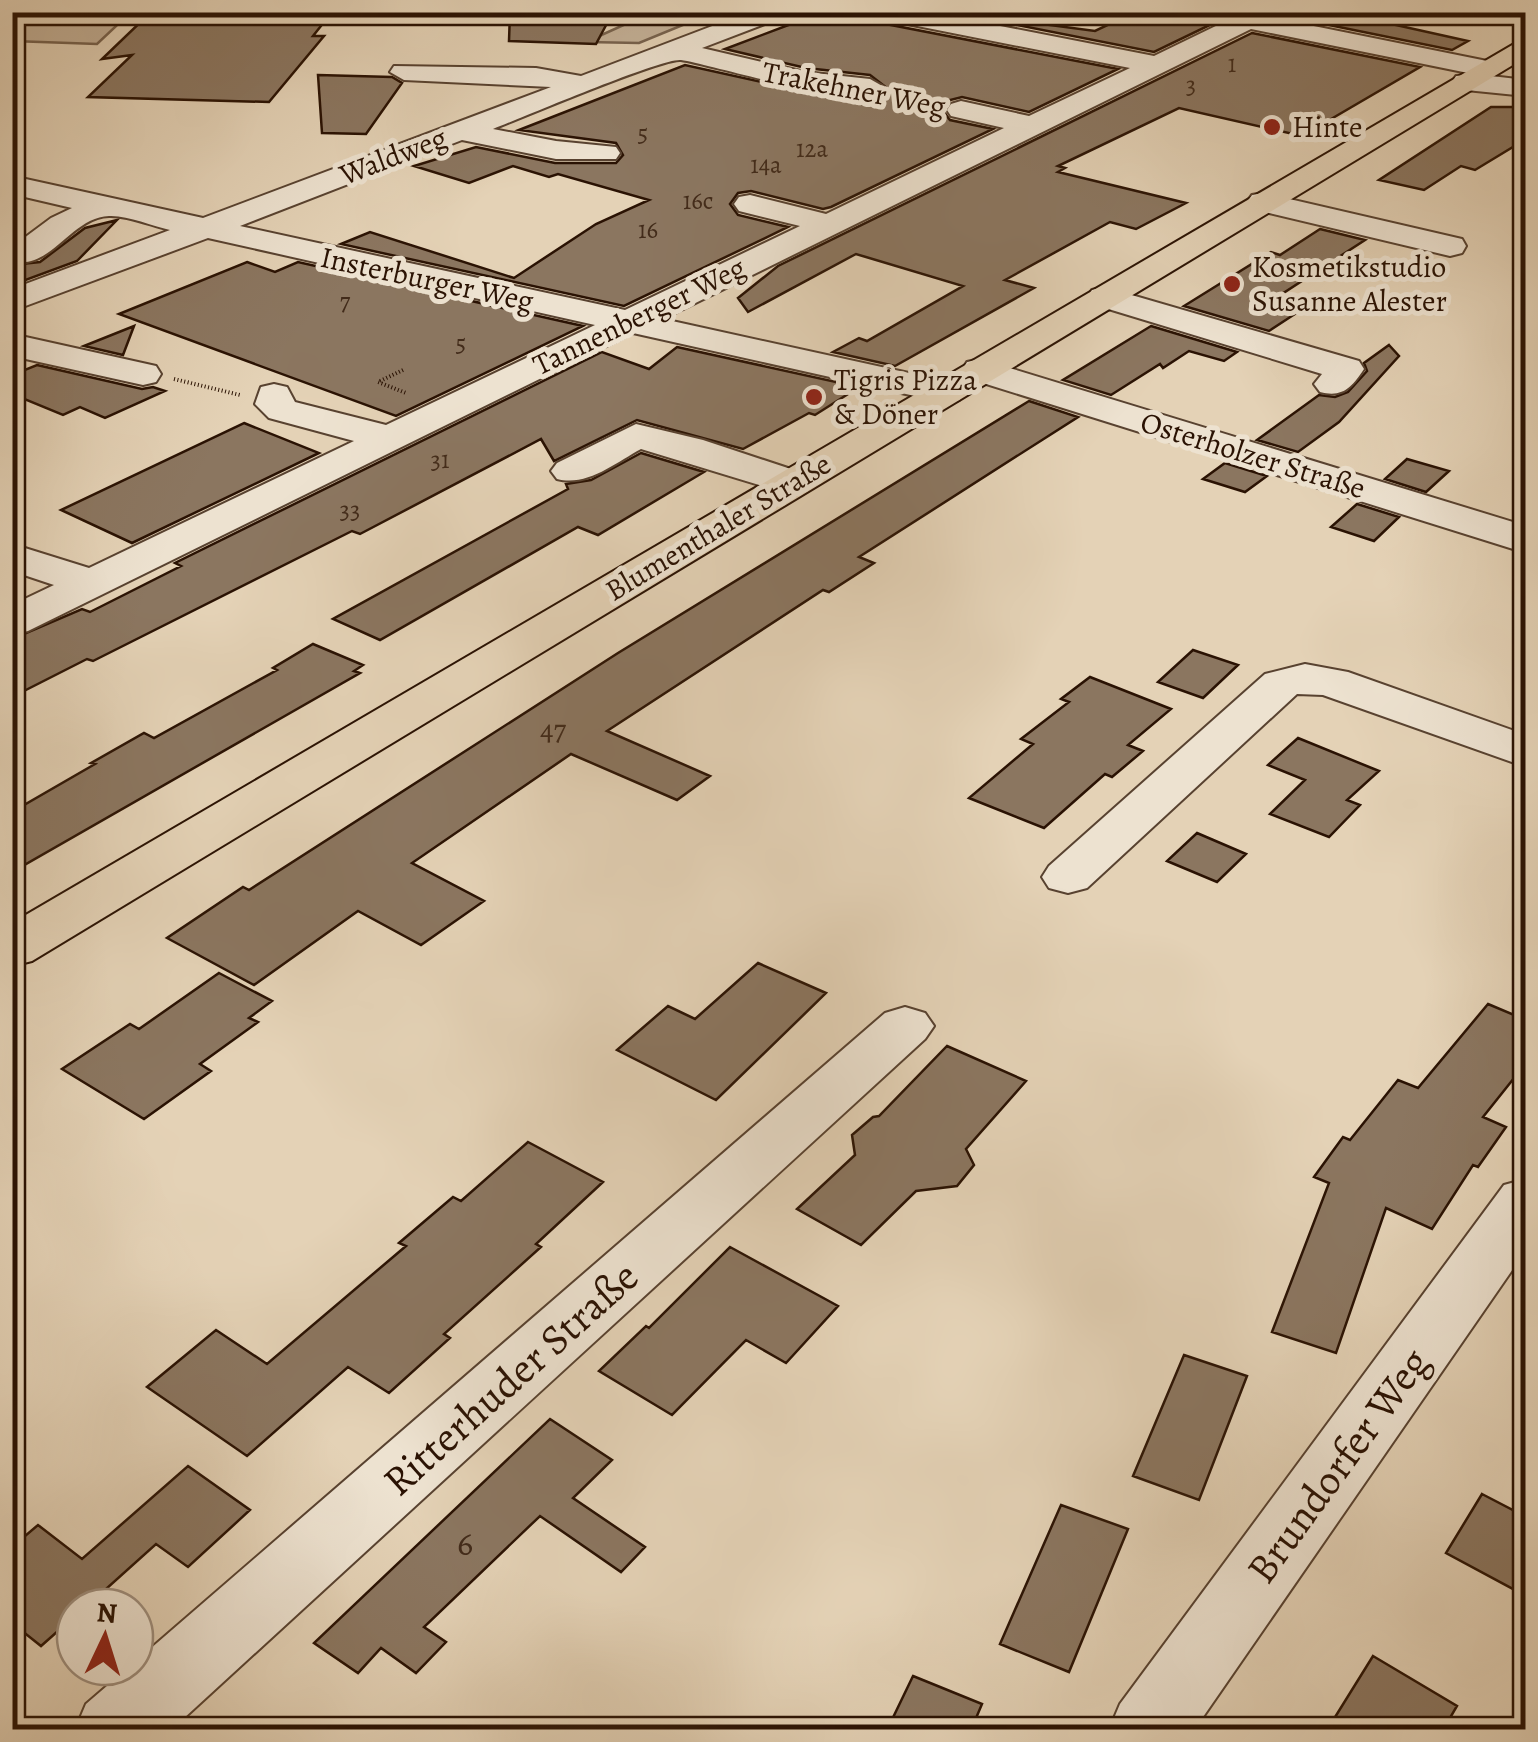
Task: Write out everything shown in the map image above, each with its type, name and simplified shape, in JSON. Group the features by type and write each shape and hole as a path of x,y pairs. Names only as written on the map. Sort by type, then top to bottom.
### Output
{"main road":[{"name":"Blumenthaler Straße","path":"12,948 1526,45"}],"street":[{"name":"Waldweg","path":"12,301 774,12"},
{"path":"887,12 1158,65"},
{"path":"1209,12 1258,17 1526,88"},
{"name":"Tannenberger Weg","path":"12,622 628,323 741,252 828,224 1258,17"},
{"name":"Trakehner Weg","path":"674,50 805,80 870,87"},
{"path":"404,72 536,76 584,84"},
{"name":"Trakehner Weg","path":"961,110 1034,126"},
{"path":"459,130 556,150 605,153"},
{"name":"Insterburger Weg","path":"12,184 628,323 963,381"},
{"path":"1264,202 1450,246"},
{"path":"750,204 828,224"},
{"path":"24,254 62,224 101,206"},
{"path":"1104,296 1346,369 1333,384"},
{"path":"12,345 143,374"},
{"name":"Osterholzer Straße","path":"963,381 1507,534"},
{"path":"274,400 282,410 389,438"},
{"path":"571,471 636,436 689,448 792,483"},
{"path":"1507,534 1526,495"},
{"path":"12,557 93,583"},
{"path":"1068,878 1281,684 1306,678 1332,682 1526,752"},
{"name":"Ritterhuder Straße","path":"114,1730 905,1026"},
{"name":"Brundorfer Weg","path":"1148,1730 1526,1201"}],"path":[{"name":"Trakehner Weg","path":"870,87 961,110"},
{"path":"143,374 274,400"}],"shaded area":[{"path":"13,12 130,13 97,44 13,41"},
{"path":"650,13 712,13 639,43 586,42"}],"building":[{"path":"151,12 332,12 313,36 324,36 269,102 88,97 132,55 102,59"},
{"path":"510,12 613,12 596,44 509,41"},
{"path":"800,12 871,12 886,24 1118,69 1029,112 962,97 950,100 944,112 950,120 993,129 831,207 823,209 751,191 738,193 730,204 738,215 788,227 624,306 341,244 370,232 514,278 596,224 649,200 558,174 549,177 513,166 469,183 414,166 476,147 555,163 616,163 623,155 616,143 519,130 685,65 820,95 871,97 887,88 870,75 806,68 725,49 799,21"},
{"path":"951,12 1095,31 1135,12 1214,12 1216,22 1154,52"},
{"path":"1280,15 1351,15 1468,41 1452,50"},
{"path":"1252,33 1420,67 1302,136 1179,108 1058,166 1065,168 1058,172 1186,203 1136,229 1110,222 1005,280 1034,288 895,366 833,352 859,338 867,341 963,286 856,254 748,312 738,298 778,266"},
{"path":"318,75 392,77 402,83 366,134 322,133"},
{"path":"1491,107 1526,107 1526,139 1475,170 1461,166 1424,190 1379,180"},
{"path":"117,220 77,261 12,285 12,265 40,262 85,228"},
{"path":"1320,229 1365,240 1268,303 1298,312 1269,331 1184,306 1271,252 1280,255"},
{"path":"247,262 275,272 298,262 583,326 396,416 119,314"},
{"path":"134,326 123,355 84,346"},
{"path":"1151,326 1237,352 1224,361 1189,351 1111,395 1063,380"},
{"path":"1389,345 1399,356 1339,422 1298,452 1257,440 1319,395 1335,397 1348,392 1367,371 1364,363"},
{"path":"677,347 859,387 815,415 809,413 743,449 637,420 554,461 541,439 360,534 352,531 93,661 87,659 12,697 12,639 82,609 90,612 181,566 175,563 602,352 649,369"},
{"path":"37,365 165,391 105,418 80,407 63,415 12,394 12,375"},
{"path":"1029,401 1078,417 859,557 874,563 829,592 823,590 607,731 710,776 677,800 571,754 412,863 484,901 421,945 358,911 254,985 167,938 243,887 249,890 618,653"},
{"path":"244,423 319,453 132,543 61,510"},
{"path":"641,453 704,472 598,535 578,527 380,640 333,619 568,489 566,484 591,480"},
{"path":"1407,459 1449,471 1426,492 1385,479"},
{"path":"1225,463 1267,476 1245,492 1203,479"},
{"path":"1357,504 1399,517 1374,541 1331,527"},
{"path":"313,644 363,665 354,671 360,673 12,872 12,812 144,733 154,738 277,670 273,668"},
{"path":"1193,650 1238,665 1203,698 1158,682"},
{"path":"1090,677 1171,709 1128,745 1143,751 1112,777 1105,774 1044,828 969,798 1033,744 1021,739 1069,702 1061,699"},
{"path":"1298,738 1379,771 1347,800 1360,805 1329,837 1270,814 1305,780 1268,765"},
{"path":"1197,833 1246,854 1217,882 1167,861"},
{"path":"758,963 826,993 716,1100 617,1050 668,1006 695,1019"},
{"path":"219,973 272,1001 249,1018 258,1022 200,1064 211,1071 144,1119 62,1069 130,1024 139,1029"},
{"path":"1488,1004 1526,1020 1526,1063 1483,1117 1506,1127 1478,1167 1473,1165 1432,1229 1386,1208 1336,1353 1272,1332 1329,1183 1314,1177 1343,1137 1350,1140 1398,1080 1418,1088"},
{"path":"947,1046 1026,1081 966,1149 974,1165 957,1186 916,1191 861,1245 797,1209 855,1155 852,1135 879,1116"},
{"path":"528,1142 603,1182 536,1244 541,1247 444,1334 450,1338 389,1393 348,1367 247,1456 147,1387 216,1330 267,1364 406,1246 399,1243 453,1197 461,1201"},
{"path":"730,1247 838,1306 786,1363 746,1340 672,1415 599,1371 646,1326 649,1328"},
{"path":"1184,1355 1247,1376 1199,1500 1133,1476"},
{"path":"550,1419 612,1460 573,1498 645,1547 621,1572 540,1516 424,1627 446,1642 416,1673 381,1648 358,1673 314,1643"},
{"path":"188,1466 250,1510 188,1567 156,1544 108,1587 55,1587 55,1634 41,1646 12,1623 12,1547 38,1525 82,1559"},
{"path":"1482,1494 1526,1517 1526,1596 1446,1553"},
{"path":"1061,1505 1128,1529 1069,1672 1000,1644"},
{"path":"1373,1656 1457,1706 1443,1730 1327,1730"},
{"path":"913,1676 982,1704 971,1730 887,1730"}],"place":[{"name":"Hinte","path":"1272,127"},
{"name":"Kosmetikstudio Susanne Alester","path":"1232,284"},
{"name":"Tigris Pizza & Döner","path":"814,397"}]}
